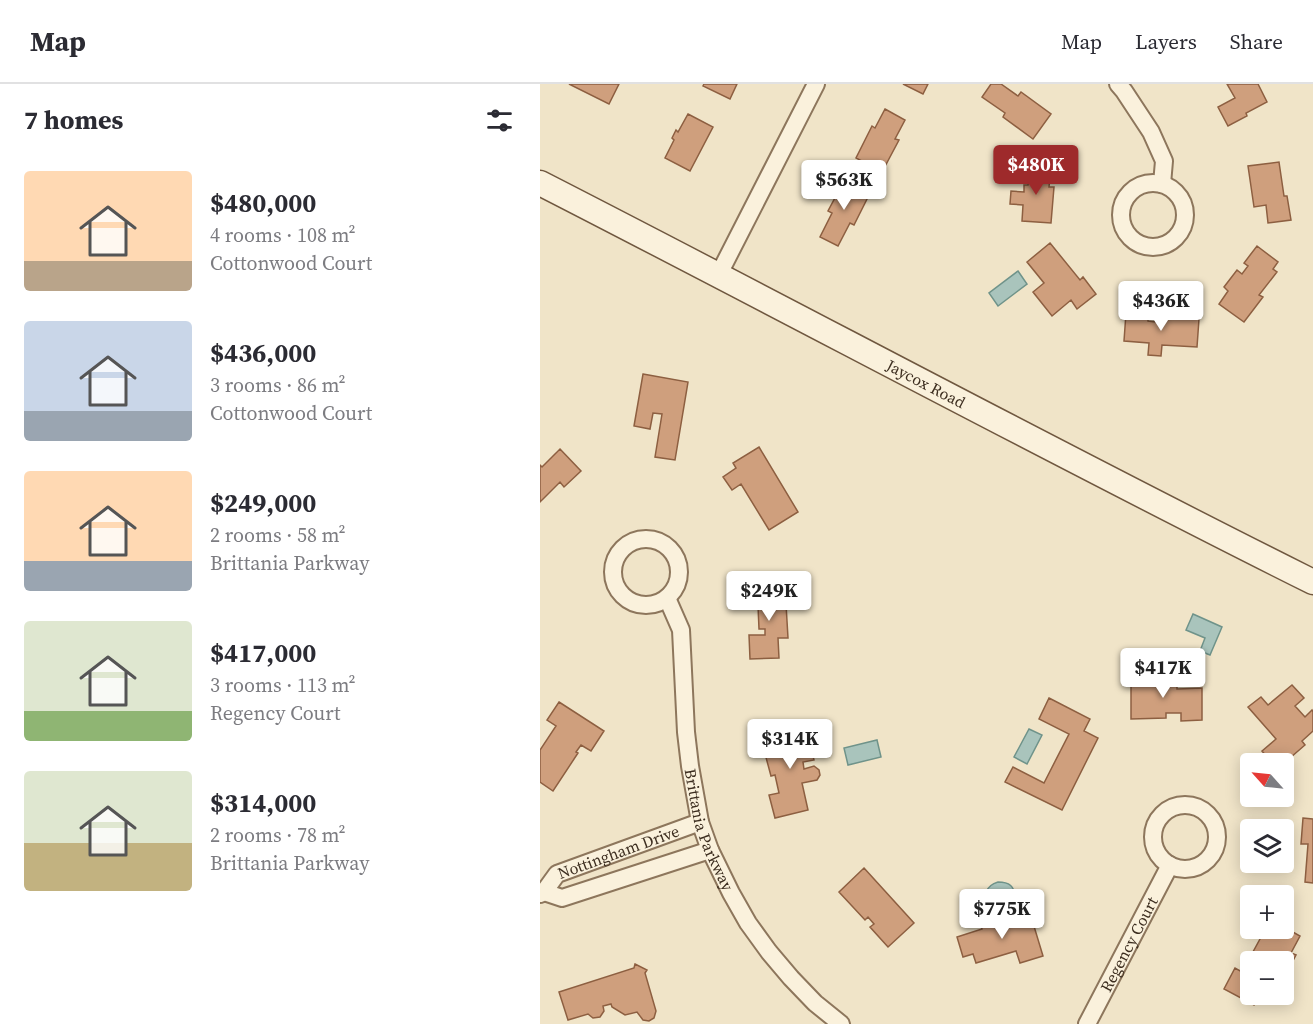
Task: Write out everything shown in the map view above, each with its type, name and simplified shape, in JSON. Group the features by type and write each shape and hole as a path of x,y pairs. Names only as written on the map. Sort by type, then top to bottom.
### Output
{"street":[{"path":"719,274 816,84"},
{"path":"1118,84 1151,132 1164,161 1162,184"},
{"name":"Jaycox Road","path":"540,183 1313,582"},
{"name":"Brittania Parkway","path":"667,598 681,630 690,766 700,822 710,850 748,923 769,952 807,995 841,1024"},
{"name":"Nottingham Drive","path":"700,822 556,874 542,893 562,898 710,850"},
{"name":"Regency Court","path":"1087,1024 1170,866"}],"water":[{"path":"1018,271 1027,284 998,306 989,293"},
{"path":"1193,614 1222,627 1210,655 1200,651 1205,638 1186,630"},
{"path":"1029,729 1042,735 1027,764 1014,757"},
{"path":"877,740 881,757 848,765 844,748"},
{"path":"998,882 1011,886 1015,898 1007,897 998,902 991,898 986,892 991,885"}],"building":[{"path":"569,84 619,84 609,104"},
{"path":"704,84 737,84 730,99 703,86"},
{"path":"903,84 928,84 923,94"},
{"path":"991,84 1001,84 1018,96 1021,92 1051,114 1033,139 1003,117 1005,113 982,97"},
{"path":"1227,84 1258,84 1267,102 1228,126 1218,107 1235,98"},
{"path":"885,109 905,120 895,139 899,140 882,172 856,158 872,126 875,128"},
{"path":"688,114 713,127 690,171 665,158 676,130 678,132"},
{"path":"1279,162 1284,196 1287,196 1291,220 1268,223 1266,205 1254,207 1248,166"},
{"path":"1029,165 1051,166 1049,187 1054,187 1051,223 1022,221 1023,205 1010,204 1011,191 1024,192 1024,185 1028,185"},
{"path":"845,179 870,193 854,225 850,223 838,246 820,237 832,213 828,211"},
{"path":"1050,243 1080,280 1083,277 1096,294 1077,309 1071,300 1052,316 1033,292 1044,283 1027,262"},
{"path":"1257,246 1278,262 1273,269 1277,272 1259,295 1263,297 1244,322 1219,304 1228,291 1224,287 1237,270 1242,274 1248,266 1244,263"},
{"path":"1126,313 1148,315 1148,321 1155,322 1156,316 1199,319 1197,347 1162,345 1161,356 1148,355 1149,343 1124,341"},
{"path":"643,374 688,382 675,460 655,457 662,414 653,413 650,429 634,426"},
{"path":"759,447 798,512 769,530 741,484 732,490 723,477 736,468 733,463"},
{"path":"560,449 581,471 564,487 560,482 540,502 540,465 542,467"},
{"path":"785,587 788,638 778,638 779,658 750,659 749,635 765,635 765,629 759,629 758,606 752,606 751,589"},
{"path":"1146,671 1154,671 1160,677 1160,684 1177,684 1177,689 1202,688 1202,720 1181,721 1181,713 1166,713 1166,718 1131,719 1131,677 1141,677"},
{"path":"1292,685 1304,698 1295,706 1305,717 1312,710 1313,731 1302,741 1305,745 1294,754 1264,753 1262,751 1276,739 1248,707 1261,697 1268,705"},
{"path":"1049,698 1090,719 1084,731 1098,738 1062,810 1005,782 1013,767 1044,783 1069,734 1039,719"},
{"path":"559,702 604,731 591,751 581,745 553,791 540,782 540,750 556,726 547,720"},
{"path":"805,726 814,760 803,762 804,769 814,766 819,770 820,775 817,780 802,783 808,810 775,818 769,795 779,793 775,775 771,776 764,750 770,748 767,736"},
{"path":"1303,818 1313,819 1313,883 1305,882 1308,844 1301,844"},
{"path":"864,868 914,923 888,947 870,927 874,924 868,917 865,920 839,892"},
{"path":"1030,913 1043,956 1020,963 1016,951 976,963 973,954 963,957 957,937 982,929 980,920 996,915 998,922"},
{"path":"1294,933 1300,936 1292,951 1253,951 1260,939 1294,939"},
{"path":"635,964 647,970 645,973 656,1011 654,1018 649,1021 643,1020 637,1012 625,1015 611,1004 603,1006 604,1011 600,1017 593,1018 588,1014 568,1020 559,992 634,968"},
{"path":"1235,968 1240,971 1240,998 1224,989"}]}
